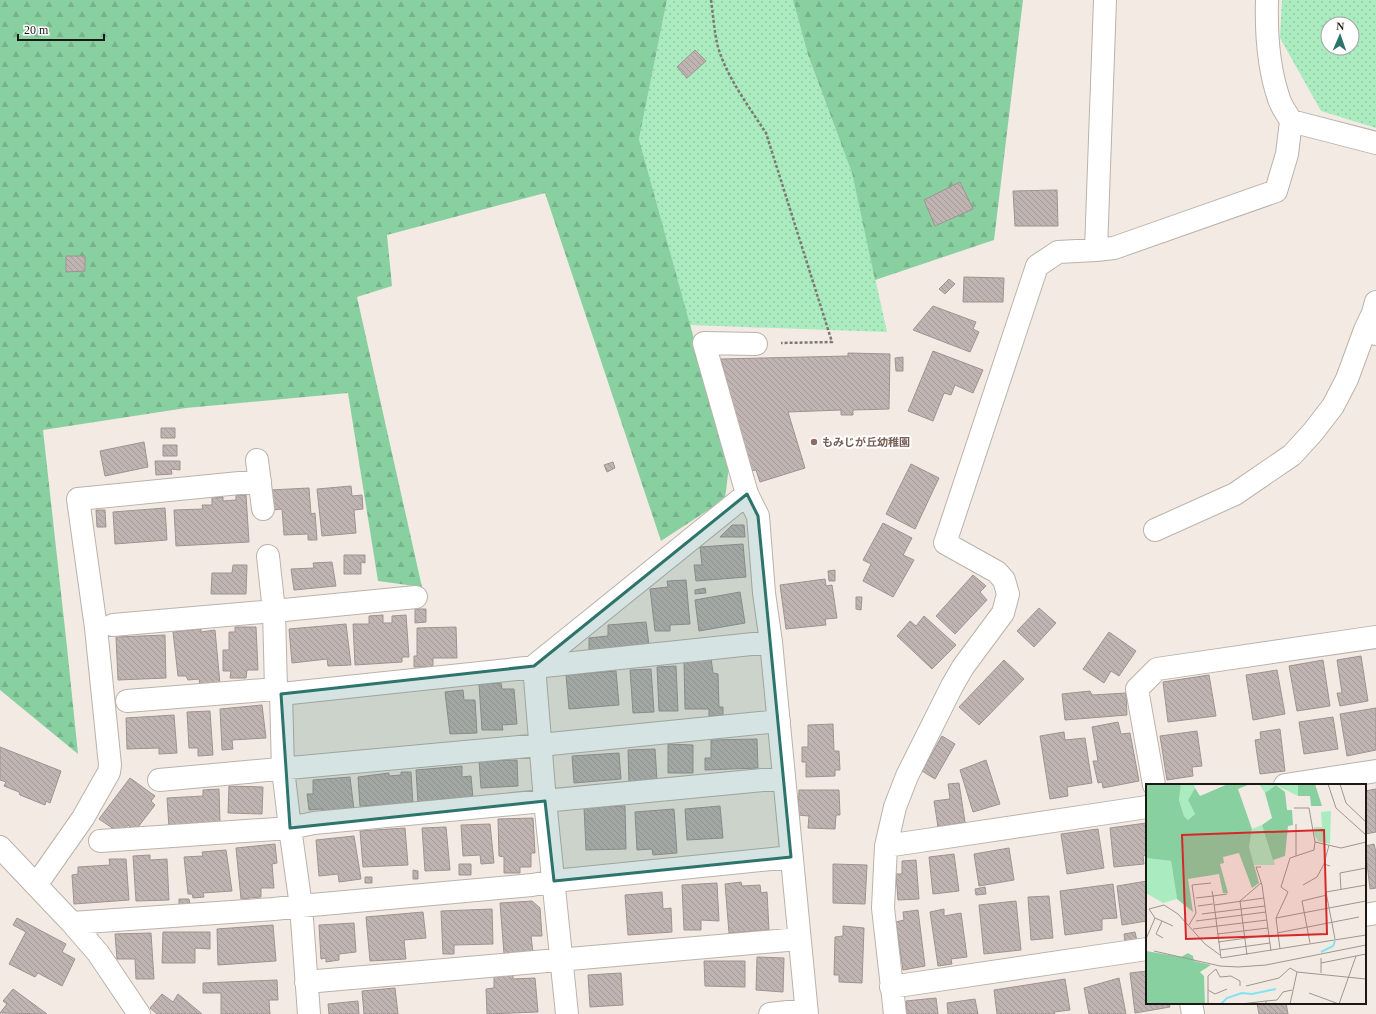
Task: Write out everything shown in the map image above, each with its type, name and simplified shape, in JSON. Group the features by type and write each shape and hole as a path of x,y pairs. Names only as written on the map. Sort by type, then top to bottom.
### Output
{"street":[{"path":"1096,250 1105,0"},
{"path":"895,1014 883,908 886,846 895,807 910,769 952,686 1003,613 1008,594 1004,580 997,572 945,543 1037,266 1058,252 1114,248 1276,192 1287,154 1291,121 1279,100 1270,58 1266,26 1267,0"},
{"path":"1291,121 1376,142"},
{"path":"1155,530 1235,494 1292,455 1314,432 1333,406 1371,332 1376,302"},
{"path":"756,344 704,343 747,494 758,516 764,593 771,642 779,721 806,1012 770,1014"},
{"path":"257,460 263,509"},
{"path":"36,885 84,818 109,772 110,765 96,628 78,498 260,481"},
{"path":"534,666 747,494"},
{"path":"268,556 274,611 283,769 301,906 309,1014"},
{"path":"113,625 416,597"},
{"path":"1154,784 1137,689 1157,669 1376,637"},
{"path":"127,701 278,691 771,642"},
{"path":"534,666 545,801 567,1014"},
{"path":"159,780 540,745 779,721"},
{"path":"1292,784 1376,771"},
{"path":"100,842 290,828 314,823 784,778"},
{"path":"886,846 1146,807"},
{"path":"0,847 72,923 98,953 139,1014"},
{"path":"72,923 274,909 532,885 554,881 792,857"},
{"path":"1366,915 1376,913"},
{"path":"306,982 799,939"},
{"path":"891,987 1146,950"},
{"path":"1191,1004 1193,1014"}],"path":[{"path":"711,0 717,44 726,68 766,133 832,342 756,344"}],"highlighted area":[{"path":"747,494 758,516 791,857 554,881 545,801 290,828 281,694 534,666"}],"green space":[{"path":"0,0 667,0 639,139 729,466 725,499 661,541 545,193 387,235 392,286 357,297 422,587 378,581 348,393 186,408 43,430 78,754 0,690"},
{"path":"667,0 793,0 808,55 852,173 887,332 690,325 639,139"},
{"path":"793,0 1023,0 994,240 875,280 852,173 808,55"},
{"path":"1282,0 1376,0 1376,128 1321,111 1280,38"}],"building":[{"path":"695,50 706,61 687,78 677,67"},
{"path":"960,182 973,209 935,226 924,200"},
{"path":"1057,190 1058,226 1015,226 1013,191"},
{"path":"66,256 85,256 85,271 66,272"},
{"path":"964,277 1004,278 1003,302 963,302"},
{"path":"949,279 955,284 945,294 939,289"},
{"path":"933,306 976,322 973,329 979,332 970,352 913,330"},
{"path":"933,351 983,370 973,393 955,385 951,395 944,393 933,421 908,411"},
{"path":"848,353 890,354 889,409 853,410 853,415 841,415 841,410 788,412 805,468 760,482 756,470 750,471 721,359 848,356"},
{"path":"903,357 903,371 896,371 895,358"},
{"path":"161,428 175,428 175,438 161,438"},
{"path":"144,442 148,467 105,476 100,451"},
{"path":"163,445 177,445 177,456 163,456"},
{"path":"155,461 180,461 180,470 171,469 172,474 156,475"},
{"path":"613,462 615,468 607,472 604,465"},
{"path":"911,464 939,478 915,529 886,514"},
{"path":"351,486 352,496 362,495 363,509 354,510 356,533 322,536 317,489"},
{"path":"309,488 311,514 315,513 317,540 308,540 308,534 284,535 282,509 271,510 270,490"},
{"path":"236,495 246,495 249,542 176,546 174,510 203,509 202,505 212,505 212,498 223,497 223,501 236,500"},
{"path":"165,508 167,540 115,544 113,512"},
{"path":"96,510 105,510 106,527 97,527"},
{"path":"883,523 912,538 903,555 914,560 893,597 863,581 871,564 863,560"},
{"path":"732,525 744,525 745,537 720,537"},
{"path":"743,544 746,577 696,581 694,565 702,565 700,547"},
{"path":"344,555 365,555 365,563 361,562 361,574 344,574"},
{"path":"332,562 336,586 294,590 291,569 314,568 313,563"},
{"path":"233,565 247,565 246,594 211,594 212,573 232,573"},
{"path":"835,570 835,581 829,581 828,571"},
{"path":"973,575 986,586 980,592 987,600 955,634 936,616"},
{"path":"825,579 826,586 832,585 837,618 825,619 826,625 786,629 780,585"},
{"path":"686,580 690,624 670,625 670,631 655,631 650,589 668,587 667,581"},
{"path":"705,588 706,593 695,594 695,590"},
{"path":"740,592 745,623 699,631 695,600"},
{"path":"856,597 862,597 861,610 856,609"},
{"path":"1039,608 1056,623 1034,647 1017,631"},
{"path":"415,609 426,609 426,622 415,623"},
{"path":"383,615 383,623 392,623 392,616 406,615 409,657 402,657 402,662 355,665 353,624 369,624 369,616"},
{"path":"924,616 956,645 932,669 897,636 910,621 916,626"},
{"path":"646,622 649,645 589,650 589,638 608,636 608,625"},
{"path":"346,624 351,665 328,666 327,659 292,663 289,629"},
{"path":"235,627 256,627 258,670 247,670 246,678 230,678 231,671 223,671 223,650 229,650 229,632 235,632"},
{"path":"456,627 457,658 433,658 433,667 414,667 414,656 417,656 417,628"},
{"path":"201,629 201,632 215,630 220,684 200,685 199,679 188,680 186,676 178,676 173,632"},
{"path":"1109,632 1136,651 1119,676 1111,671 1104,683 1083,669"},
{"path":"165,635 166,678 118,680 116,637"},
{"path":"1361,656 1368,701 1340,706 1337,693 1342,693 1337,660"},
{"path":"711,658 713,673 718,674 719,707 723,707 723,716 709,716 709,709 685,709 684,660"},
{"path":"1004,660 1024,679 979,725 959,707"},
{"path":"1323,660 1330,706 1297,711 1289,666"},
{"path":"676,666 678,711 659,711 657,667"},
{"path":"651,669 654,712 633,713 630,670"},
{"path":"1277,670 1285,714 1253,720 1246,675"},
{"path":"616,671 619,705 569,709 566,675"},
{"path":"1209,675 1216,716 1168,722 1163,682"},
{"path":"501,683 502,689 514,689 517,724 502,725 503,730 482,730 479,684"},
{"path":"463,690 464,700 475,700 477,733 450,734 445,692"},
{"path":"1090,691 1092,695 1126,693 1127,715 1065,720 1062,694"},
{"path":"262,705 266,738 232,740 233,749 222,750 220,709"},
{"path":"1376,708 1376,750 1347,756 1340,714"},
{"path":"210,711 213,755 198,756 198,748 189,748 187,712"},
{"path":"174,715 177,753 159,754 159,748 127,749 126,718"},
{"path":"1333,717 1338,749 1304,754 1299,722"},
{"path":"1118,722 1121,734 1130,733 1139,781 1103,788 1102,782 1098,783 1093,761 1098,761 1092,727"},
{"path":"833,724 834,751 839,751 840,770 835,770 835,776 806,777 806,762 802,762 802,747 808,747 808,725"},
{"path":"1280,729 1285,771 1260,774 1255,740 1261,739 1260,732"},
{"path":"1197,731 1202,766 1192,767 1193,776 1167,780 1160,736"},
{"path":"1064,732 1065,740 1085,738 1092,783 1067,787 1068,796 1050,799 1040,736"},
{"path":"942,736 955,744 935,779 922,771"},
{"path":"757,739 758,768 705,770 705,758 711,758 711,740"},
{"path":"668,744 693,745 693,773 668,773"},
{"path":"0,747 61,771 50,803 46,801 45,805 20,795 19,792 4,786 6,782 0,780"},
{"path":"655,749 657,780 629,782 628,750"},
{"path":"619,753 621,779 574,783 572,756"},
{"path":"517,760 518,786 481,788 479,761"},
{"path":"986,760 1000,804 973,812 960,770"},
{"path":"462,766 462,777 471,776 473,798 440,799 440,803 418,804 416,770"},
{"path":"401,772 411,772 413,805 376,808 376,805 360,806 358,777 389,773 389,776 401,775"},
{"path":"350,777 354,810 323,813 322,809 309,810 307,794 313,794 313,780"},
{"path":"130,778 155,796 151,801 155,805 135,831 128,825 121,834 99,819"},
{"path":"959,783 965,822 938,827 934,801 950,799 948,784"},
{"path":"229,786 263,787 262,814 228,813"},
{"path":"219,789 220,823 169,827 167,798 203,796 203,790"},
{"path":"1376,789 1376,832 1366,834 1366,791"},
{"path":"799,790 839,790 840,815 836,815 835,829 808,828 809,816 798,815"},
{"path":"625,806 626,849 586,850 584,807"},
{"path":"720,806 723,838 687,840 685,809"},
{"path":"674,809 677,853 653,855 652,849 637,850 635,812"},
{"path":"533,818 535,853 531,853 531,867 520,867 520,873 504,873 504,857 499,856 498,819"},
{"path":"1146,823 1146,855 1143,856 1144,864 1114,867 1110,828"},
{"path":"490,824 494,863 481,864 480,855 463,856 461,825"},
{"path":"446,827 450,870 425,871 422,828"},
{"path":"405,828 408,865 363,867 360,831"},
{"path":"1098,829 1104,868 1067,874 1061,834"},
{"path":"354,836 361,879 339,882 338,874 319,876 316,840"},
{"path":"275,844 277,863 272,864 274,888 261,888 261,897 241,899 236,848"},
{"path":"1374,844 1376,852 1376,888 1370,889 1366,855 1366,846"},
{"path":"1009,848 1014,880 979,886 974,854"},
{"path":"226,850 232,891 203,893 204,897 193,898 192,894 188,894 184,857 203,856 202,852"},
{"path":"954,854 959,891 933,894 929,857"},
{"path":"150,855 150,860 167,859 169,900 136,901 133,856"},
{"path":"109,859 126,859 129,900 74,904 72,875 78,874 78,867 110,865"},
{"path":"916,860 919,899 898,900 896,874 902,874 902,861"},
{"path":"459,864 471,864 471,875 459,875"},
{"path":"833,864 867,865 865,904 833,903"},
{"path":"413,870 418,871 418,879 413,879"},
{"path":"365,877 372,877 372,883 365,883"},
{"path":"1146,881 1146,921 1122,925 1117,886"},
{"path":"741,882 742,886 760,885 761,893 767,892 769,930 729,933 725,884"},
{"path":"717,883 719,921 701,920 701,930 684,930 682,885"},
{"path":"1113,884 1117,918 1102,919 1102,930 1065,935 1060,891"},
{"path":"985,887 986,894 976,895 975,889"},
{"path":"662,892 663,909 671,908 672,932 628,935 625,895"},
{"path":"1049,896 1053,938 1031,940 1028,897"},
{"path":"179,899 189,899 190,904 179,905"},
{"path":"532,901 540,908 542,936 531,936 533,953 504,954 500,903"},
{"path":"1016,901 1021,950 984,954 979,905"},
{"path":"492,909 493,944 454,945 454,954 443,954 441,911"},
{"path":"944,909 944,916 961,913 967,957 951,959 952,964 938,966 930,912"},
{"path":"918,910 925,966 903,970 896,922 904,920 903,912"},
{"path":"423,912 426,938 404,940 406,959 370,961 366,917"},
{"path":"17,918 66,944 62,952 75,959 62,986 38,973 35,977 9,964 26,932 13,925"},
{"path":"354,923 356,952 339,954 339,960 326,962 326,958 321,959 319,925"},
{"path":"273,925 276,961 218,965 217,929"},
{"path":"843,926 864,928 862,983 839,982 839,975 834,975 835,937 843,936"},
{"path":"163,932 210,932 210,949 195,948 195,963 162,963"},
{"path":"1135,932 1137,941 1125,942 1124,934"},
{"path":"151,933 154,979 136,979 135,959 117,959 115,934"},
{"path":"757,957 784,958 783,992 756,990"},
{"path":"704,961 745,961 745,987 705,986"},
{"path":"1146,971 1146,1004 1169,1004 1170,1007 1135,1013 1130,973"},
{"path":"621,973 623,1005 590,1007 588,975"},
{"path":"513,975 513,979 535,978 538,1012 487,1014 486,989 494,988 494,976"},
{"path":"1119,978 1126,1014 1089,1014 1084,988"},
{"path":"1065,979 1070,1010 1054,1012 1055,1014 997,1014 994,990"},
{"path":"277,980 278,1000 269,1000 270,1014 221,1014 221,993 203,993 203,983"},
{"path":"395,988 398,1014 364,1014 362,991"},
{"path":"13,989 47,1014 0,1013 7,1004 3,1001"},
{"path":"162,994 173,1002 178,994 202,1014 157,1014 150,1008"},
{"path":"936,998 938,1014 907,1014 906,1001"},
{"path":"975,999 978,1014 948,1014 947,1003"},
{"path":"358,1001 359,1014 329,1014 328,1004"},
{"path":"1257,1004 1286,1004 1288,1014 1259,1014"}],"place":[{"name":"もみじが丘幼稚園","path":"814,442"}]}
